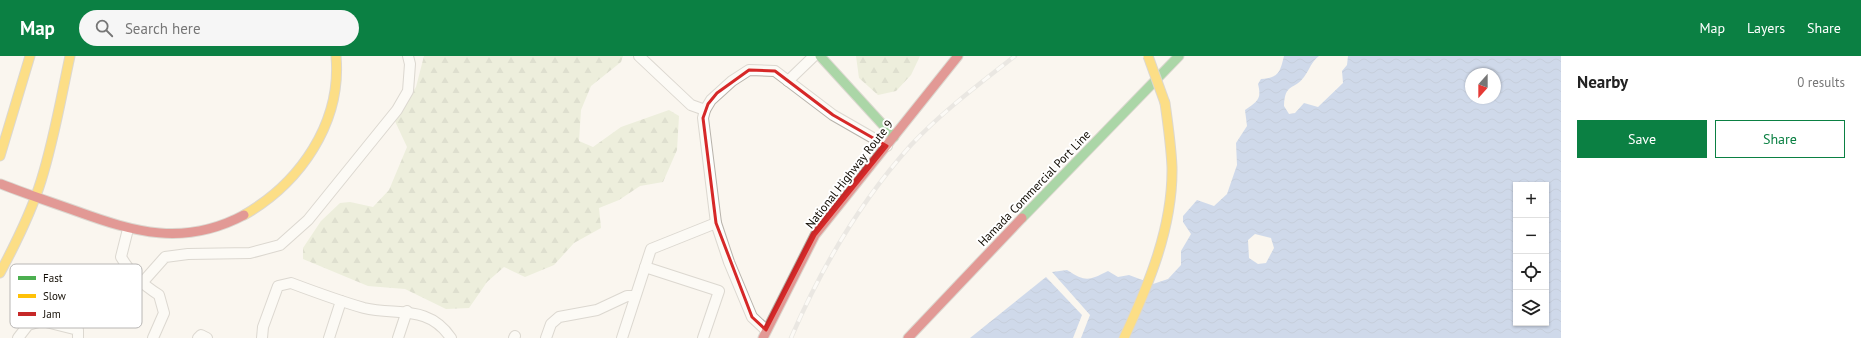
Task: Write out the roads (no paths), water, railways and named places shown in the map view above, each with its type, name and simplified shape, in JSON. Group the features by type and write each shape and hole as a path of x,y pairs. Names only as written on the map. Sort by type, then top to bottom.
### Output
{"main road":[{"path":"0,156 30,56"},
{"path":"0,273 14,246 35,197 54,131 70,56"},
{"path":"1,184 128,229 159,234 191,232 216,227 240,216 276,194 287,185 305,164 320,139 336,93 338,67 335,56"},
{"path":"820,56 894,137"},
{"name":"National Highway Route 9","path":"764,334 816,235 958,56"},
{"path":"1124,338 1150,279 1162,242 1170,200 1172,163 1170,128 1165,103 1148,56"},
{"name":"Hamada Commercial Port Line","path":"908,338 1026,213 1179,56"}],"street":[{"path":"142,283 165,257 188,254 250,254 280,245 308,220 397,110 408,91 410,64 408,56"},
{"path":"639,56 691,105 705,110"},
{"path":"788,81 814,56"},
{"path":"764,334 752,317 729,262 716,224 703,118 705,110 717,93 749,70 774,71 833,115 886,146"},
{"path":"622,338 650,249 716,224"},
{"path":"125,264 121,257 128,229"},
{"path":"645,267 719,291 703,338"},
{"path":"262,338 263,327 278,286 291,284 366,308 407,311 429,318 440,325 451,338"},
{"path":"142,285 159,295 164,313 153,338"},
{"path":"546,338 551,324 559,317 597,310 627,296 635,296"},
{"path":"329,338 341,300"},
{"path":"398,338 407,311"},
{"path":"18,338 26,328"},
{"path":"70,328 78,330 78,338"},
{"path":"198,338 201,335 207,338"}],"water":[{"path":"1284,56 1319,56 1300,81 1286,93 1284,106 1289,114 1295,113 1304,103 1318,107 1343,83 1342,71 1347,65 1348,56 1561,56 1561,338 1081,338 1090,315 1052,272 1067,270 1079,277 1087,279 1096,277 1108,271 1118,277 1129,275 1153,284 1168,279 1181,265 1181,251 1191,234 1183,222 1183,216 1197,200 1214,206 1227,194 1237,165 1236,143 1247,126 1245,110 1258,100 1258,84 1261,79 1275,76 1280,70","holes":["1255,234 1271,238 1274,248 1266,263 1258,264 1249,258 1248,240"]},
{"path":"1046,277 1082,315 1073,338 970,338"}],"railway":[{"path":"791,338 815,286 843,237 875,189 892,167 935,121 1015,56"}]}
